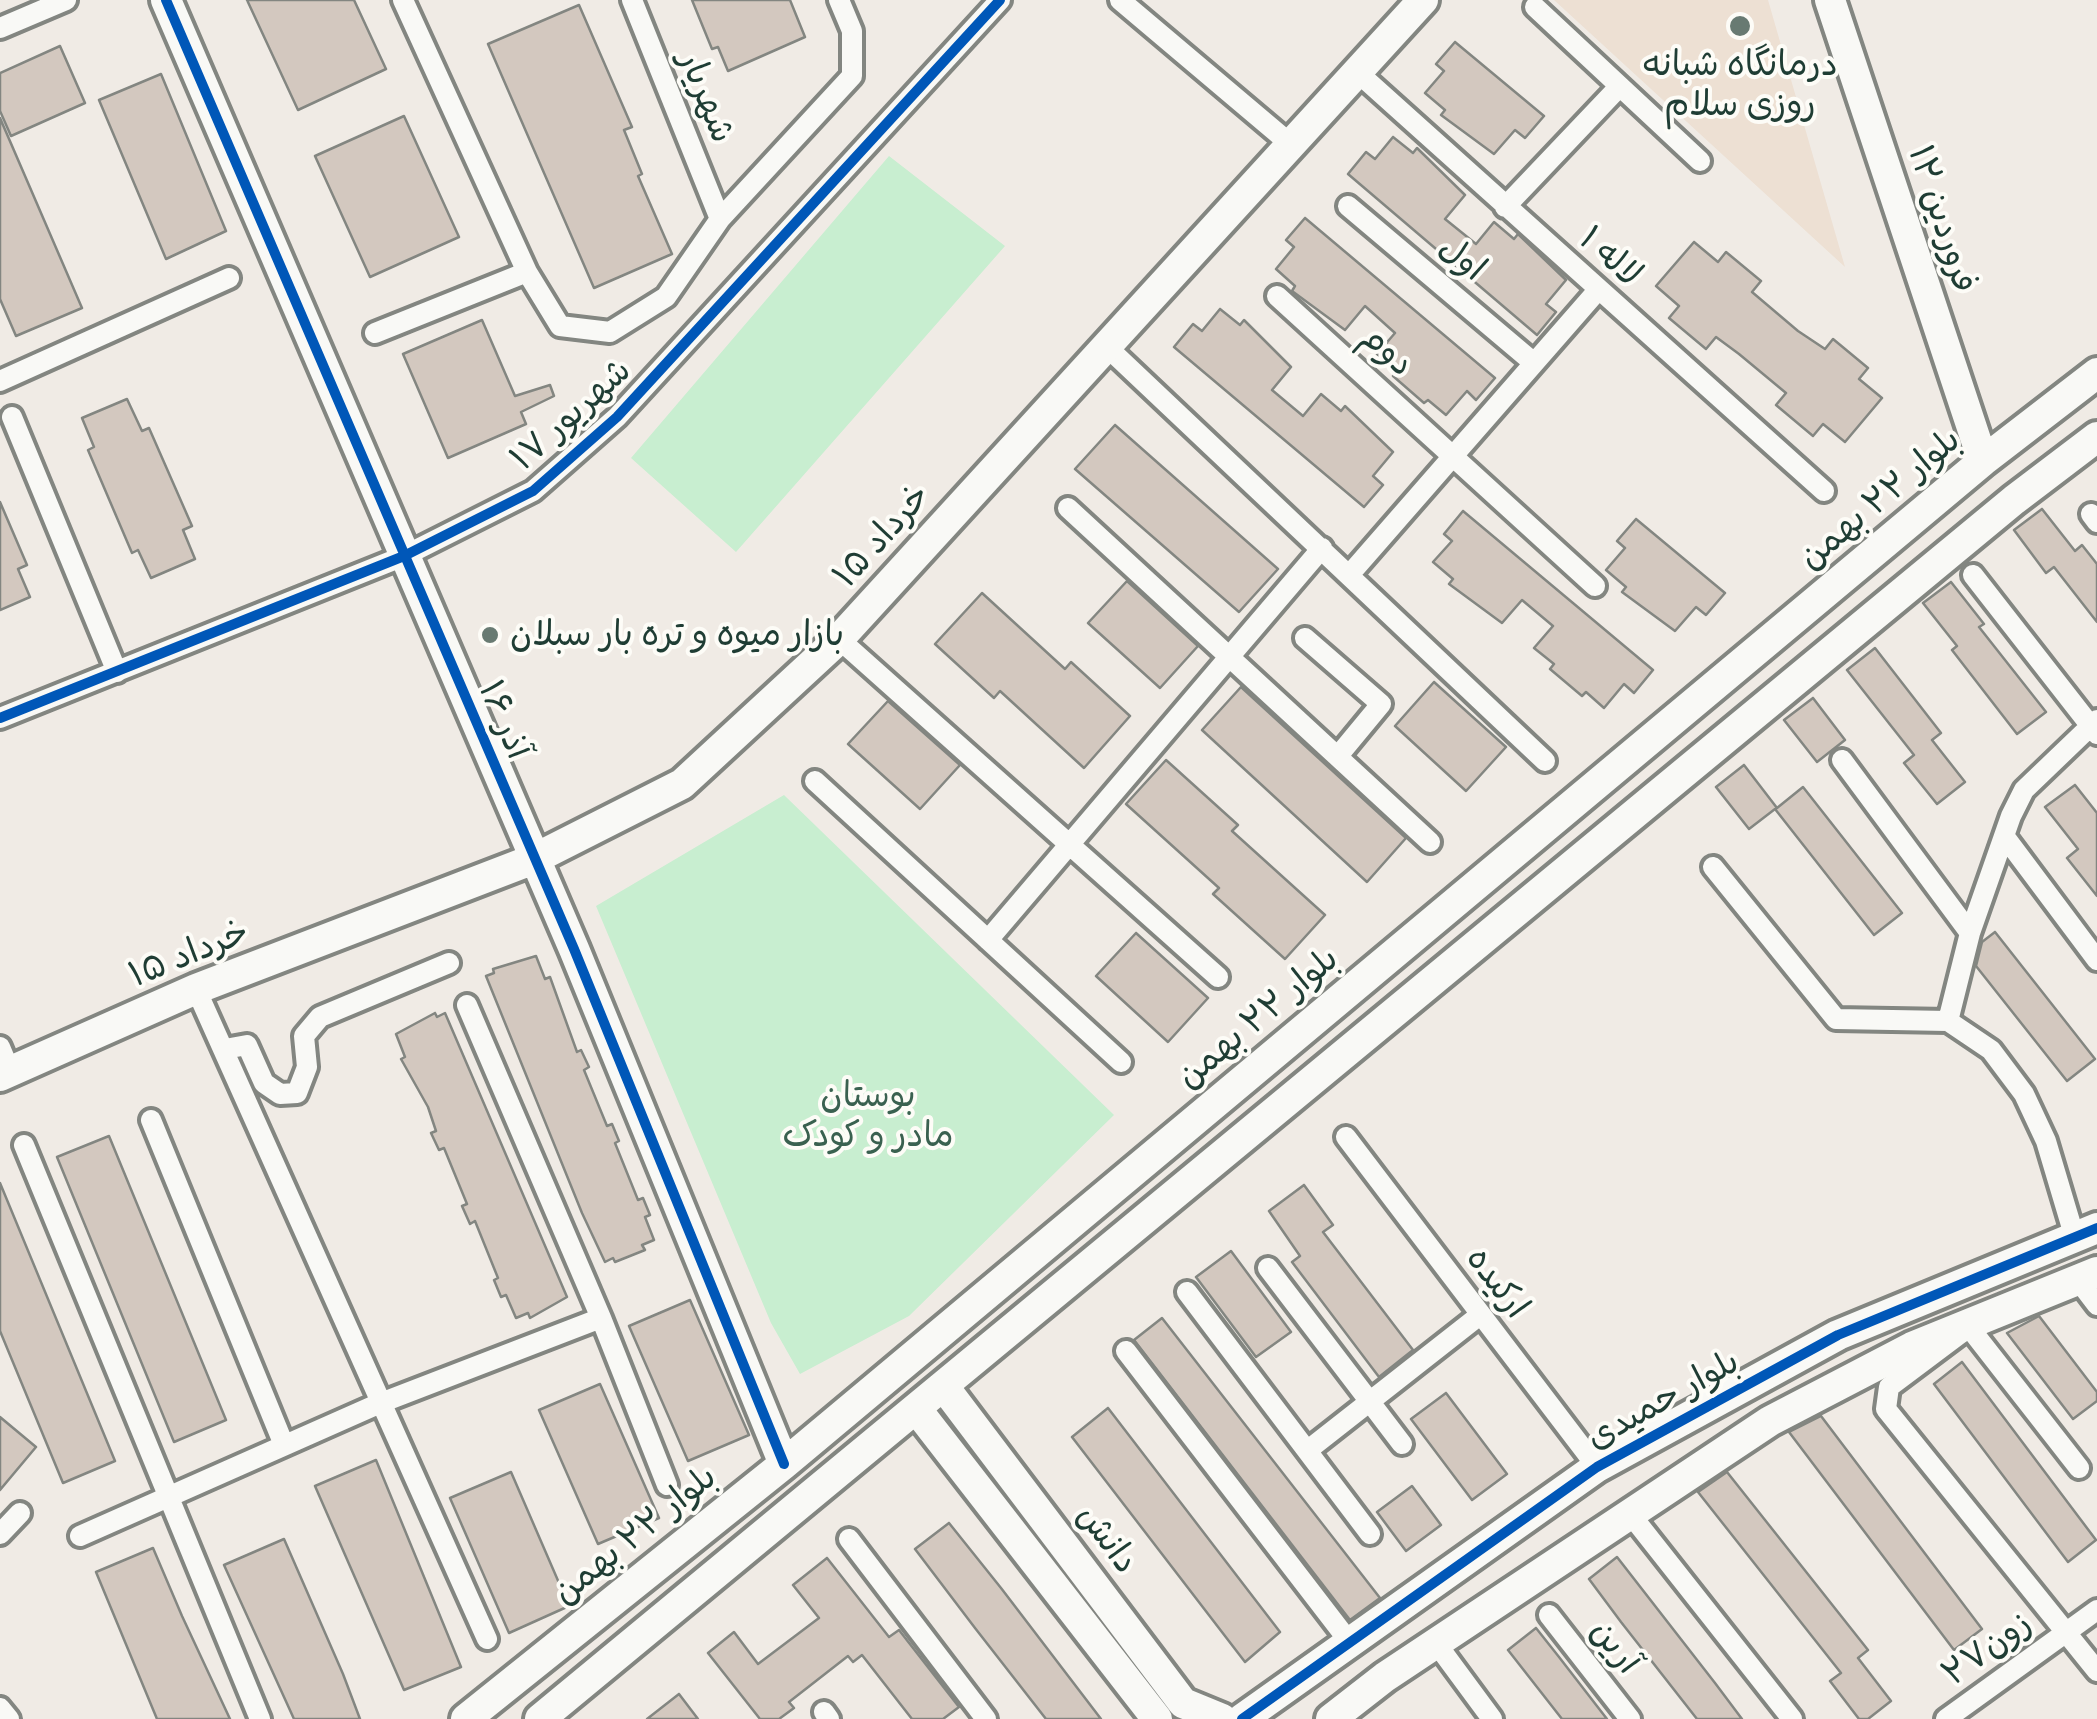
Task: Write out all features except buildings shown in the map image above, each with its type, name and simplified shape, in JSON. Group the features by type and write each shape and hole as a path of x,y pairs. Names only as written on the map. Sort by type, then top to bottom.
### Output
{"main road":[{"name":"۱۶ آذر","path":"166,0 534,859 784,1464"},
{"name":"۱۵ خرداد","path":"3,1064 534,859 682,784 838,640 1288,142 1423,0"},
{"name":"۱۲ فروردین","path":"1830,0 1983,461"},
{"name":"بلوار ۲۲ بهمن","path":"466,1719 784,1464 1983,461 2097,374"},
{"path":"540,1719 918,1411 1999,513 2097,437"},
{"path":"1366,977 1396,1013"},
{"name":"بلوار حمیدی","path":"1242,1719 1596,1467 1838,1335 2086,1231"},
{"path":"1331,1719 1436,1643 1770,1420 1912,1346 2088,1276"},
{"name":"دانش","path":"945,1388 1184,1703 1222,1719"},
{"name":"دانش","path":"918,1411 1157,1719"},
{"path":"614,1601 642,1636"}],"street":[{"path":"0,28 66,0"},
{"path":"404,0 527,272 560,326 610,332 666,296 720,219 852,76 852,31 839,0"},
{"name":"شهریار","path":"632,0 720,219"},
{"name":"۱۷ شهریور","path":"0,718 404,556 534,491 617,417 1000,0"},
{"path":"1120,0 1288,142"},
{"path":"1535,7 1700,161"},
{"name":"لاله ۱","path":"1354,70 1824,491"},
{"path":"1505,207 1619,87"},
{"name":"اول","path":"1348,206 1534,363"},
{"path":"375,332 527,272"},
{"path":"0,381 229,278"},
{"path":"1350,574 1598,290"},
{"name":"دوم","path":"1277,296 1595,586"},
{"path":"1106,346 1545,761"},
{"path":"12,417 117,672"},
{"path":"1068,508 1430,842"},
{"path":"988,940 1322,548"},
{"path":"1948,1021 1970,932 2024,790 2095,727 1973,575"},
{"path":"1305,638 1381,704 1338,756"},
{"path":"838,640 1218,978"},
{"path":"1842,760 1970,932"},
{"path":"815,780 1120,1062"},
{"path":"2004,837 2097,960"},
{"path":"1714,866 1836,1018 1948,1021 1990,1050 2024,1094 2086,1231"},
{"path":"225,1049 246,1045 264,1083 280,1094 296,1094 307,1067 304,1036 320,1017 449,962"},
{"path":"196,989 378,1404 487,1639"},
{"path":"467,1005 601,1318 666,1485"},
{"path":"151,1120 284,1445"},
{"name":"ارکیده","path":"1346,1137 1596,1467"},
{"path":"24,1144 260,1719"},
{"path":"1268,1268 1402,1444"},
{"path":"2088,1276 2097,1305"},
{"path":"1186,1292 1370,1534"},
{"path":"1308,1450 1480,1316"},
{"path":"80,1536 378,1404 601,1318"},
{"path":"2078,1468 1968,1327 1889,1387 1886,1409 2097,1671"},
{"path":"1126,1351 1350,1644"},
{"path":"0,1534 20,1513"},
{"path":"1631,1515 1792,1719"},
{"path":"849,1539 981,1712 959,1719"},
{"name":"زون۲۷","path":"1946,1719 2097,1610"},
{"name":"آرین","path":"1549,1616 1630,1719"},
{"path":"1436,1643 1492,1719"},
{"path":"0,1708 8,1719"}],"shaded area":[{"path":"1554,0 1768,0 1845,267"}],"green space":[{"path":"889,156 1005,246 736,552 631,458"},
{"name":"بوستان مادر و کودک","path":"784,795 1114,1115 909,1316 800,1374 771,1323 596,906"}],"cycle path":[{"path":"166,0 574,949 784,1464"},
{"path":"0,718 404,556 533,491 617,417 1000,0"},
{"path":"1242,1719 1597,1467 1838,1335 2097,1228"}],"place":[{"name":"درمانگاه شبانه روزی سلام","path":"1740,26"},
{"name":"بازار میوه و تره بار سبلان","path":"490,635"}]}
